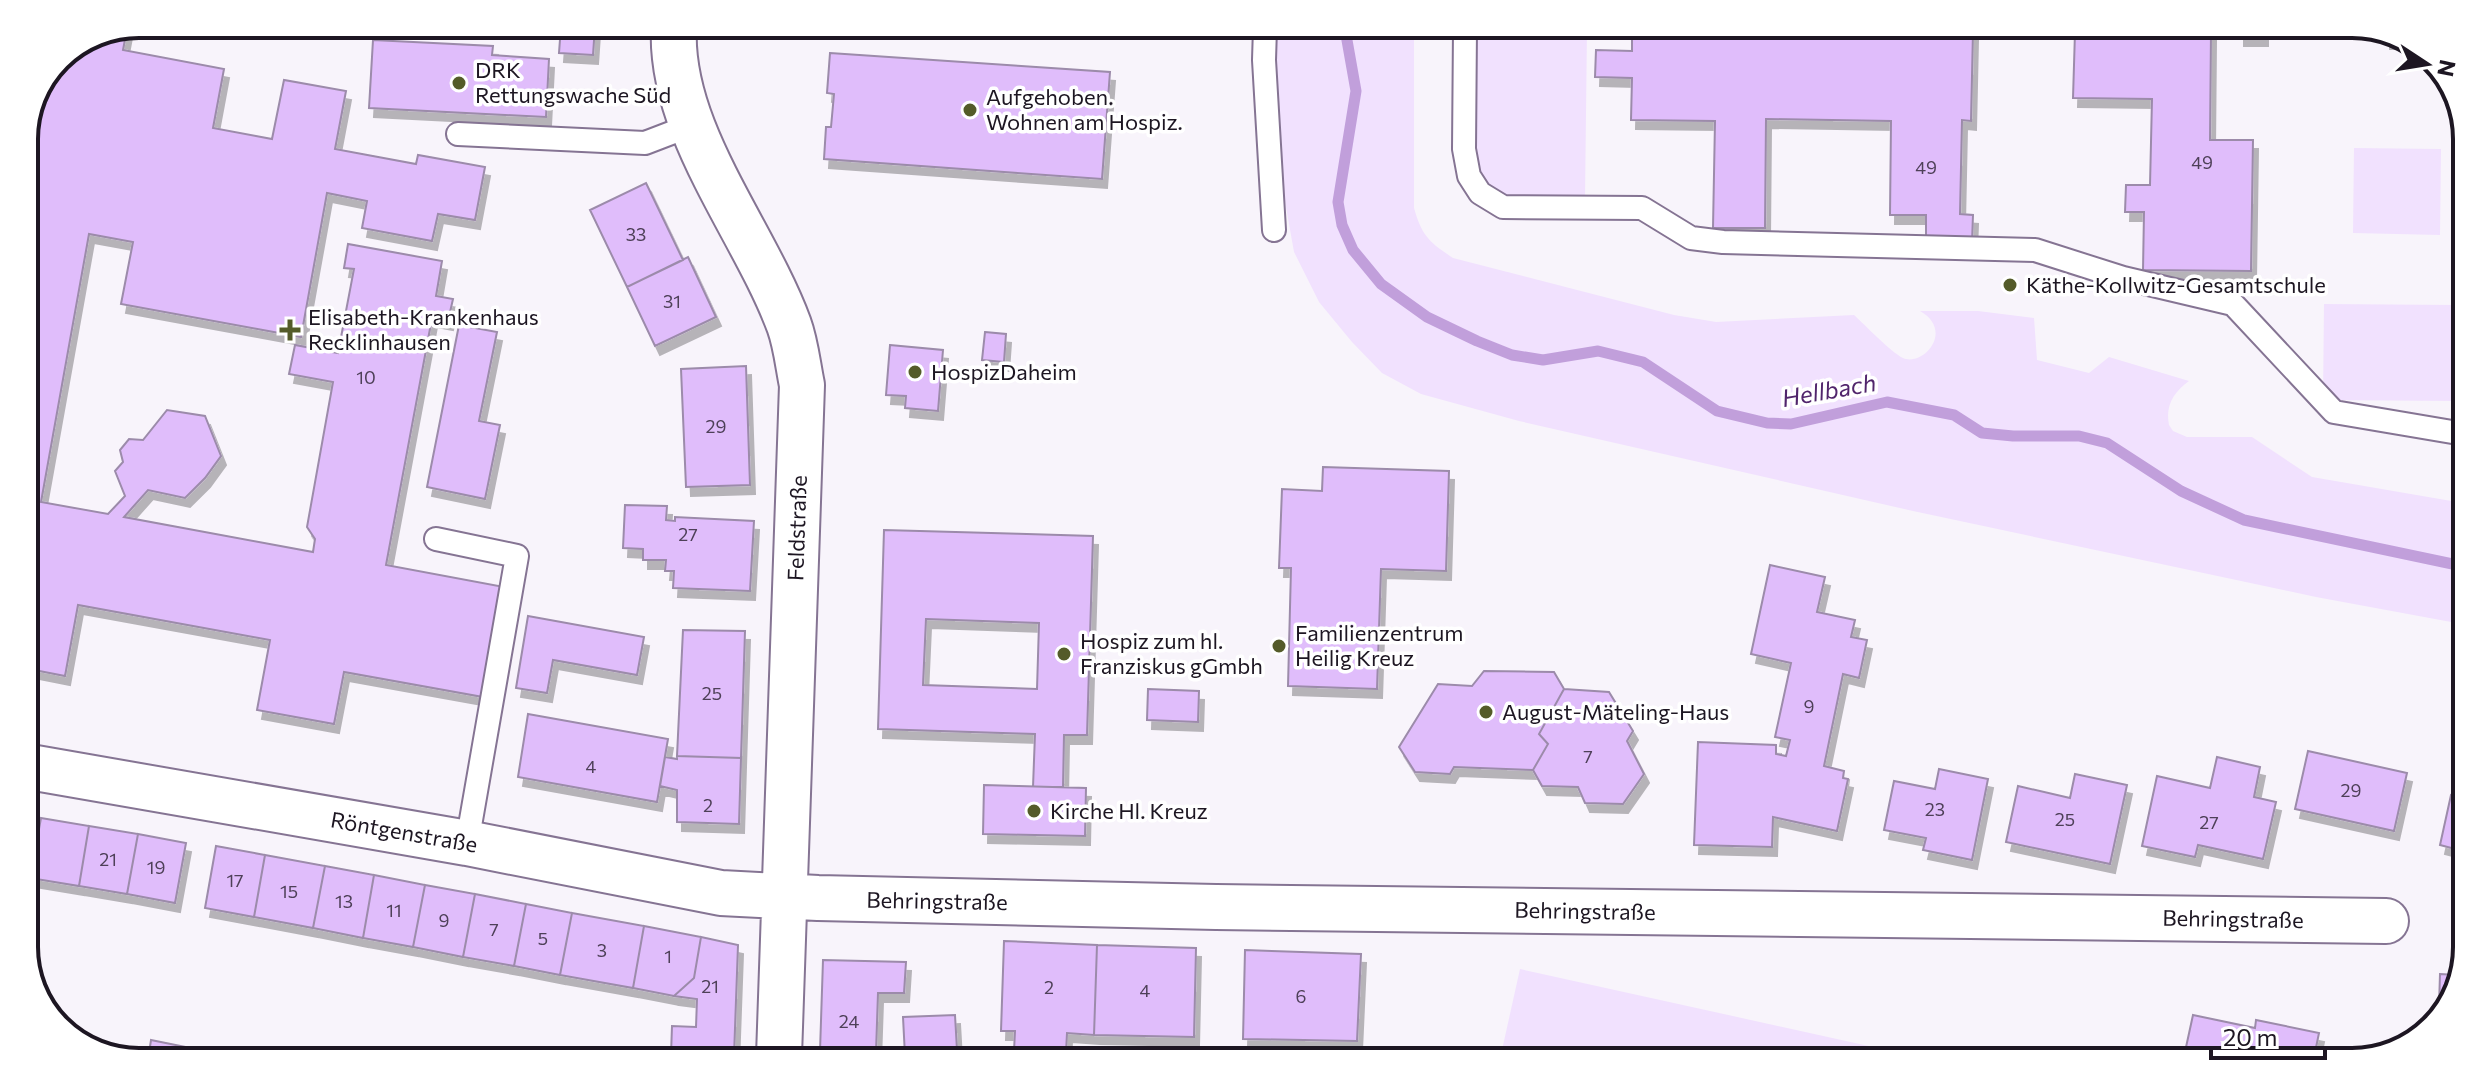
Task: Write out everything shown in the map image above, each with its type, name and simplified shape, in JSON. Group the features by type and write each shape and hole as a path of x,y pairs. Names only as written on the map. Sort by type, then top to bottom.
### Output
{"street":[{"name":"Feldstraße","path":"674,38 678,86 692,125 790,326 802,385 779,1048"},
{"name":"Röntgenstraße","path":"38,768 467,843 721,893 784,896"},
{"name":"Behringstraße","path":"784,896 1264,908 2386,921"}],"lane":[{"path":"1265,38 1274,230"},
{"path":"1463,38 1459,60 1464,149 1469,176 1480,193 1503,207 1574,213 1642,208 1691,238 1723,242 1862,251 2035,250 2088,274 2233,304 2245,328 2334,412 2453,432"},
{"path":"458,134 645,143 692,125"},
{"path":"436,539 517,556 467,843"}],"shaded area":[{"path":"1271,38 1414,38 1414,208 1428,238 1453,258 1674,315 1716,322 1854,315 1892,350 1903,358 1911,359 1926,352 1935,337 1935,328 1930,319 1920,311 1978,311 2034,318 2037,360 2089,373 2109,357 2189,381 2175,394 2170,405 2168,418 2173,431 2187,437 2252,437 2312,477 2453,501 2453,622 2316,597 1913,511 1519,421 1421,394 1382,373 1319,302 1294,252 1281,179"},
{"path":"1475,38 1587,38 1585,198 1502,196 1478,168 1473,101"},
{"path":"2354,148 2441,149 2440,235 2353,233"},
{"path":"2324,304 2453,305 2453,401 2323,400"},
{"path":"1520,969 1878,1048 1502,1048"}],"building":[{"path":"560,38 594,38 593,55 559,53"},
{"path":"1632,38 1973,38 1971,121 1962,120 1960,214 1973,215 1972,242 1926,241 1926,215 1890,215 1891,121 1766,119 1765,228 1713,228 1715,121 1631,120 1632,78 1595,77 1596,50 1632,51"},
{"path":"2075,38 2211,38 2210,140 2253,140 2251,271 2143,270 2144,212 2125,212 2126,185 2150,185 2152,99 2073,98"},
{"path":"125,39 123,50 224,69 213,128 272,139 284,80 346,91 335,149 416,164 418,155 485,167 475,220 438,214 432,241 362,228 367,201 327,193 301,337 121,304 133,242 89,234 41,502 108,514 125,496 115,471 123,462 120,450 129,439 143,440 167,410 205,416 221,456 205,478 185,498 148,490 124,517 313,552 315,539 307,527 333,382 289,374 295,345 338,353 354,269 344,268 348,244 442,261 436,296 453,299 448,321 432,318 386,565 504,587 483,697 344,672 334,724 257,710 270,640 78,605 65,676 38,671 38,132 41,113 55,83 83,55 100,46"},
{"name":"DRK Rettungswache Süd","path":"373,40 493,46 492,55 549,59 546,117 369,108"},
{"name":"Aufgehoben. Wohnen am Hospiz.","path":"830,53 1110,72 1102,179 824,159 826,127 831,127 834,94 827,93"},
{"path":"646,183 683,260 627,287 590,210"},
{"path":"688,257 716,317 655,346 627,287"},
{"path":"459,325 497,332 479,421 500,425 485,499 427,487"},
{"path":"985,332 1006,334 1004,362 982,360"},
{"name":"HospizDaheim","path":"890,345 943,350 938,411 905,408 906,396 886,395"},
{"path":"746,366 750,485 686,487 681,369"},
{"path":"1323,467 1449,471 1446,571 1381,569 1377,689 1288,686 1291,568 1279,568 1282,489 1322,491"},
{"path":"625,505 667,506 666,520 675,521 675,517 754,521 750,591 673,588 674,571 665,571 666,560 643,560 643,549 623,548"},
{"name":"Hospiz zum hl. Franziskus gGmbh","path":"884,530 1093,536 1087,735 1064,735 1063,787 1033,787 1035,734 878,729","holes":["926,619 1039,623 1037,689 923,685"]},
{"path":"1770,565 1825,577 1817,612 1855,620 1851,637 1867,640 1859,678 1843,674 1824,766 1844,771 1843,778 1848,779 1837,831 1773,817 1772,847 1694,845 1698,742 1776,745 1776,754 1786,756 1790,740 1775,737 1791,663 1751,654"},
{"path":"528,616 644,637 637,675 553,660 547,693 516,688"},
{"path":"683,630 745,631 741,758 677,756"},
{"name":"August-Mäteling-Haus","path":"1484,671 1554,672 1564,689 1539,734 1548,744 1533,770 1454,767 1450,774 1415,772 1399,747 1438,684 1472,686"},
{"path":"1148,689 1199,691 1198,722 1147,720"},
{"name":"August-Mäteling-Haus","path":"1564,689 1609,692 1633,731 1627,741 1644,774 1623,804 1585,803 1578,787 1542,786 1533,770 1548,744 1539,734"},
{"path":"528,714 668,739 657,802 518,777"},
{"path":"2308,751 2407,773 2394,831 2295,809"},
{"path":"677,756 741,758 739,824 677,822 677,790 660,786 665,757 677,759"},
{"path":"2217,757 2260,767 2254,797 2276,802 2263,859 2198,845 2195,857 2142,846 2157,776 2210,788"},
{"path":"1939,769 1988,779 1972,860 1923,850 1926,838 1884,830 1894,781 1935,789"},
{"path":"2075,774 2127,785 2110,864 2006,842 2018,786 2070,798"},
{"name":"Kirche Hl. Kreuz","path":"984,785 1086,788 1085,836 983,834"},
{"path":"2451,795 2453,795 2453,848 2440,845"},
{"path":"41,818 89,826 79,886 38,879"},
{"path":"89,826 138,834 127,894 79,886"},
{"path":"138,834 186,843 175,903 127,894"},
{"path":"216,846 265,855 254,917 205,908"},
{"path":"265,855 325,866 313,928 254,917"},
{"path":"325,866 374,875 363,938 313,928"},
{"path":"374,875 425,885 413,947 363,938"},
{"path":"425,885 475,894 463,957 413,947"},
{"path":"475,894 526,904 514,966 463,957"},
{"path":"526,904 572,913 560,975 514,966"},
{"path":"572,913 644,926 633,988 560,975"},
{"path":"644,926 701,937 694,978 674,996 633,988"},
{"path":"701,937 738,945 734,1048 671,1048 672,1026 696,1027 697,999 674,996 694,978"},
{"path":"1004,941 1097,945 1094,1035 1067,1033 1066,1048 1014,1048 1015,1031 1001,1031"},
{"path":"1097,945 1196,948 1194,1037 1094,1035"},
{"path":"1245,950 1361,954 1357,1041 1243,1039"},
{"path":"823,960 906,962 904,993 878,993 876,1048 820,1048"},
{"path":"2440,974 2449,975 2445,986 2439,997"},
{"path":"955,1015 957,1048 905,1048 903,1017"},
{"path":"2193,1015 2255,1028 2256,1020 2319,1033 2316,1048 2186,1048"},
{"path":"151,1040 190,1048 150,1048"}],"waterway":[{"name":"Hellbach","path":"1347,38 1356,91 1338,202 1342,225 1353,250 1381,284 1427,317 1477,341 1512,355 1543,360 1598,351 1643,362 1717,411 1767,423 1791,424 1887,402 1954,415 1982,433 2079,436 2107,443 2181,491 2244,520 2453,564"}],"place":[{"name":"DRK Rettungswache Süd","path":"459,83"},
{"name":"Aufgehoben. Wohnen am Hospiz.","path":"970,110"},
{"name":"Käthe-Kollwitz-Gesamtschule","path":"2010,285"},
{"name":"Elisabeth-Krankenhaus Recklinhausen","path":"290,330"},
{"name":"HospizDaheim","path":"915,372"},
{"name":"Familienzentrum Heilig Kreuz","path":"1279,646"},
{"name":"Hospiz zum hl. Franziskus gGmbh","path":"1064,654"},
{"name":"August-Mäteling-Haus","path":"1486,712"},
{"name":"Kirche Hl. Kreuz","path":"1034,811"}]}
